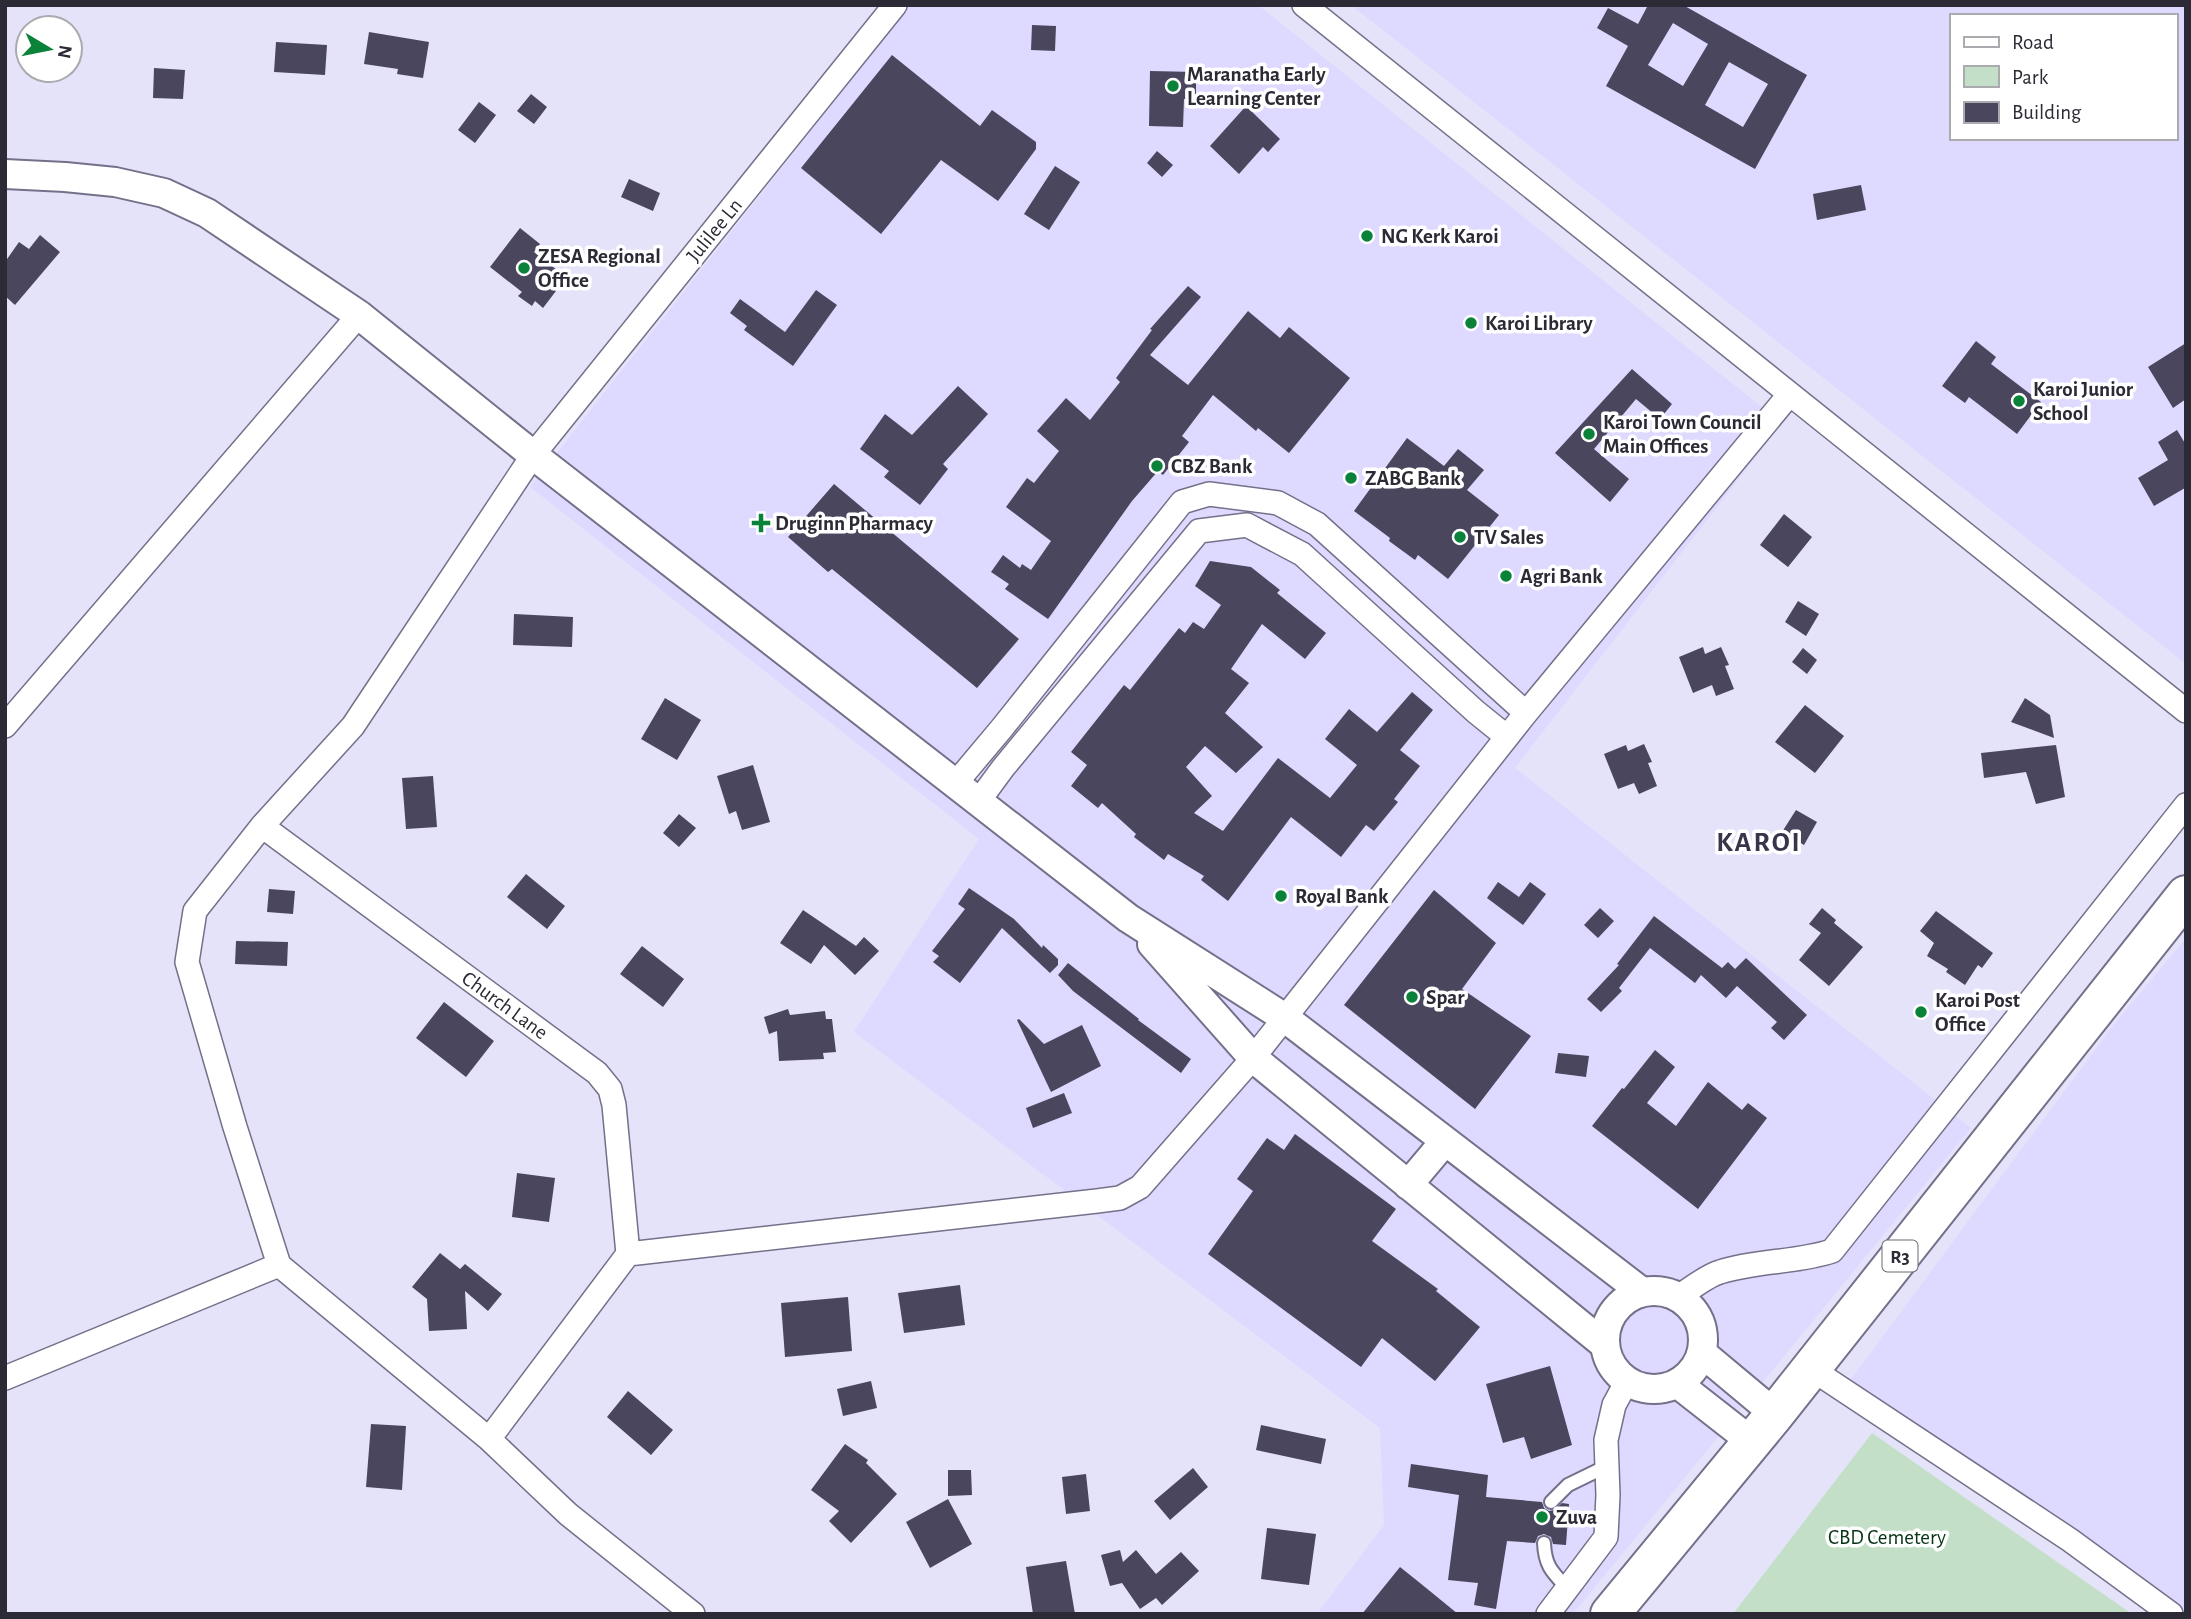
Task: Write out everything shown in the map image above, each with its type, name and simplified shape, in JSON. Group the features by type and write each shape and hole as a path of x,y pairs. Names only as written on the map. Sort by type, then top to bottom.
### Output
{"highway":[{"name":"R3","path":"1610,1614 1764,1428 2186,895"}],"street":[{"name":"Julilee Ln","path":"279,1265 187,962 195,911 262,825 353,726 533,455 895,5"},
{"path":"1304,5 2186,711"},
{"path":"5,174 102,181 164,193 207,213 359,315 533,455 1128,918 1285,1018 1642,1292"},
{"path":"8,724 359,315"},
{"path":"489,1439 628,1254 1120,1198 1140,1187 1254,1058 1526,713 1789,395"},
{"path":"955,784 1182,502 1209,494 1278,503 1317,524 1526,713"},
{"path":"978,802 1003,768 1199,531 1247,526 1301,554 1507,737"},
{"path":"1132,564 1156,583"},
{"path":"1364,610 1386,586"},
{"path":"1678,1297 1717,1272 1751,1265 1810,1259 1832,1251 2186,805"},
{"name":"Church Lane","path":"262,825 597,1073 610,1089 614,1105 628,1254"},
{"path":"1128,918 1254,1058 1605,1345"},
{"path":"1408,1185 1445,1141"},
{"path":"5,1378 279,1265 489,1439 568,1514 694,1614"},
{"path":"1661,1291 1678,1297 1700,1321 1702,1353 1693,1371 1678,1384 1658,1390 1638,1387 1627,1381 1612,1368 1605,1345 1608,1322 1621,1303 1642,1292 1661,1291"},
{"path":"1702,1353 1764,1428"},
{"path":"1810,1368 2070,1540 2171,1614"},
{"path":"1548,1614 1606,1537 1606,1440 1614,1405 1627,1381"},
{"path":"1678,1384 1764,1428"}],"lane":[{"path":"1551,1502 1568,1485 1607,1466"},
{"path":"1544,1543 1545,1560 1567,1588"}],"shaded area":[{"path":"910,5 1258,5 1782,423 1515,768 1971,1128 1573,1614 1317,1614 1384,1525 1380,1428 854,1032 979,839 530,487"},
{"name":"Karoi Junior School","path":"1351,5 2186,5 2186,664"},
{"path":"2186,938 2186,1614 2158,1614 1843,1390 2112,1027"}],"green space":[{"name":"CBD Cemetery","path":"1872,1433 2132,1614 1733,1614"}],"building":[{"path":"1643,5 1683,5 1807,75 1755,169 1606,86 1628,46 1597,28 1608,8 1638,24 1647,7","holes":["1673,23 1708,44 1683,86 1648,65","1729,62 1768,84 1743,127 1705,105"]},
{"path":"1032,25 1056,26 1055,51 1031,50"},
{"path":"369,32 429,42 423,78 397,74 398,69 364,64"},
{"path":"276,42 327,45 325,75 274,72"},
{"path":"892,55 980,126 992,110 1036,142 1036,149 998,201 941,160 881,234 801,168"},
{"path":"154,68 185,70 183,99 153,98"},
{"name":"Maranatha Early Learning Center","path":"1150,71 1196,72 1196,100 1184,99 1183,127 1149,126"},
{"path":"531,94 547,107 534,124 517,111"},
{"path":"479,102 496,115 475,143 458,130"},
{"path":"1246,106 1280,139 1268,152 1263,147 1239,174 1210,146"},
{"path":"1157,151 1173,165 1162,177 1147,163"},
{"path":"1055,166 1080,182 1049,230 1024,214"},
{"path":"629,179 660,193 653,211 621,197"},
{"path":"1861,185 1866,210 1817,220 1813,194"},
{"name":"ZESA Regional Office","path":"520,228 540,244 534,252 557,270 546,283 556,291 543,308 535,301 532,306 518,296 522,292 490,267"},
{"path":"40,235 60,252 15,305 5,296 5,262 19,242 29,249"},
{"path":"1188,286 1201,297 1150,355 1188,385 1248,311 1280,338 1289,327 1350,378 1289,453 1258,428 1256,431 1213,395 1182,436 1189,442 1163,475 1158,471 1132,501 1048,619 1005,589 1009,584 991,572 1003,555 1020,568 1022,564 1031,570 1051,541 1006,507 1027,478 1034,483 1059,451 1037,431 1066,398 1090,420 1120,382 1116,378 1152,330 1150,329"},
{"path":"816,290 837,305 793,366 744,330 747,326 730,313 740,299 785,332"},
{"path":"1976,341 1996,357 1991,364 2041,402 2017,434 1969,397 1965,403 1942,386"},
{"path":"2186,343 2186,399 2173,408 2148,367"},
{"name":"Karoi Town Council Main Offices","path":"1632,369 1672,404 1660,419 1636,399 1594,449 1629,479 1610,502 1555,453"},
{"path":"958,386 988,414 943,464 948,469 920,505 884,477 889,471 860,449 885,414 912,435"},
{"path":"2177,430 2186,445 2186,490 2185,488 2154,506 2138,478 2168,460 2158,442"},
{"path":"1407,438 1444,466 1458,449 1484,470 1467,490 1499,515 1448,579 1418,555 1415,560 1354,511"},
{"path":"834,484 1019,639 977,688 832,569 828,572 788,537"},
{"path":"1784,514 1812,537 1788,567 1760,545"},
{"path":"1210,561 1251,567 1280,590 1277,593 1326,633 1305,659 1262,624 1231,669 1249,683 1225,713 1263,747 1236,773 1205,746 1186,767 1212,796 1194,813 1223,831 1278,758 1330,798 1357,765 1325,739 1349,709 1377,732 1412,692 1433,710 1400,750 1420,766 1394,799 1398,802 1374,831 1366,825 1341,857 1291,817 1228,901 1201,880 1204,876 1168,854 1164,860 1134,837 1136,834 1102,803 1098,808 1071,786 1087,765 1071,752 1124,685 1130,690 1179,628 1185,633 1193,622 1204,629 1221,605 1195,586"},
{"path":"1798,601 1819,614 1806,636 1785,622"},
{"path":"514,614 573,617 572,647 513,645"},
{"path":"1703,647 1705,654 1721,647 1729,665 1725,666 1734,689 1716,696 1712,685 1693,693 1679,657"},
{"path":"1803,648 1817,660 1807,674 1792,662"},
{"path":"665,698 701,720 677,760 641,739"},
{"path":"2025,698 2050,715 2054,738 2011,722"},
{"path":"1805,705 1844,736 1815,773 1775,742"},
{"path":"1644,744 1652,762 1648,763 1657,786 1639,794 1634,783 1618,789 1604,754 1626,745 1628,751"},
{"path":"2056,745 2065,797 2036,804 2026,772 1984,778 1981,753"},
{"path":"753,765 770,822 742,830 736,811 729,814 717,776"},
{"path":"433,776 437,827 406,829 402,778"},
{"path":"1796,810 1817,822 1804,845 1782,832"},
{"path":"679,814 696,828 679,847 663,833"},
{"path":"526,874 565,906 547,929 507,897"},
{"path":"1498,882 1519,897 1530,882 1546,894 1523,925 1487,898"},
{"path":"969,888 1014,919 1042,948 1043,945 1058,959 1058,965 1050,973 1002,928 960,983 933,962 939,956 932,951 965,909 958,904"},
{"path":"269,889 295,891 293,914 267,912"},
{"name":"Spar","path":"1434,890 1496,943 1462,989 1531,1036 1475,1109 1344,1005"},
{"path":"1600,908 1614,921 1598,938 1584,925"},
{"path":"1822,908 1836,920 1834,923 1863,947 1829,986 1799,960 1821,933 1809,924"},
{"path":"803,910 856,946 864,937 879,951 855,975 824,945 811,964 780,943"},
{"path":"1936,911 1993,953 1982,968 1978,965 1965,985 1946,972 1948,969 1927,956 1934,943 1920,931"},
{"path":"1654,916 1722,968 1728,962 1735,969 1746,958 1807,1015 1784,1040 1771,1028 1777,1022 1737,986 1726,998 1701,975 1695,983 1650,948 1619,988 1622,991 1601,1012 1587,999 1619,965 1617,964"},
{"path":"236,941 288,942 287,966 235,964"},
{"path":"642,946 684,979 663,1007 620,974"},
{"path":"1068,963 1191,1059 1181,1073 1073,991 1058,975"},
{"path":"444,1002 494,1041 466,1077 416,1038"},
{"path":"788,1009 790,1015 825,1011 826,1019 832,1019 836,1052 823,1053 824,1059 779,1061 777,1031 769,1034 764,1017"},
{"path":"1017,1020 1044,1044 1082,1025 1101,1066 1051,1092"},
{"path":"1655,1050 1675,1067 1647,1103 1676,1126 1708,1082 1742,1110 1748,1103 1767,1118 1698,1209 1592,1126"},
{"path":"1558,1053 1589,1056 1586,1077 1555,1073"},
{"path":"1064,1093 1072,1113 1033,1128 1026,1108"},
{"path":"1295,1134 1396,1209 1372,1241 1438,1289 1436,1291 1480,1327 1435,1381 1382,1338 1361,1367 1208,1254 1253,1191 1237,1179 1267,1138 1284,1150"},
{"path":"517,1173 555,1178 549,1222 512,1217"},
{"path":"440,1253 460,1269 465,1264 502,1294 488,1311 465,1291 467,1329 429,1331 427,1299 412,1287"},
{"path":"960,1285 965,1325 904,1333 898,1293"},
{"path":"848,1297 852,1351 785,1357 781,1303"},
{"path":"1550,1366 1572,1445 1531,1459 1524,1437 1503,1443 1486,1384"},
{"path":"871,1381 877,1408 843,1416 837,1389"},
{"path":"628,1391 673,1430 651,1455 607,1417"},
{"path":"371,1424 406,1426 402,1490 366,1487"},
{"path":"1261,1425 1326,1439 1321,1464 1256,1450"},
{"path":"845,1444 868,1460 866,1463 897,1494 851,1543 829,1521 839,1511 811,1490"},
{"path":"1411,1464 1488,1475 1486,1497 1542,1502 1544,1508 1549,1511 1562,1503 1569,1504 1566,1545 1553,1544 1551,1537 1544,1534 1538,1536 1535,1543 1507,1541 1496,1609 1474,1605 1478,1583 1448,1580 1459,1495 1408,1487"},
{"path":"1193,1468 1208,1487 1170,1520 1154,1501"},
{"path":"948,1470 971,1470 972,1495 948,1496"},
{"path":"1086,1474 1090,1511 1066,1514 1062,1477"},
{"path":"948,1499 972,1544 930,1568 906,1522"},
{"path":"1267,1528 1316,1534 1309,1585 1261,1579"},
{"path":"1120,1550 1123,1562 1136,1550 1156,1574 1181,1552 1199,1571 1162,1605 1156,1598 1140,1609 1122,1583 1110,1586 1101,1555"},
{"path":"1066,1561 1075,1614 1033,1614 1026,1567"},
{"path":"1400,1567 1420,1583 1458,1614 1362,1614"}],"place":[{"name":"Maranatha Early Learning Center","path":"1173,86"},
{"name":"NG Kerk Karoi","path":"1367,236"},
{"name":"ZESA Regional Office","path":"524,268"},
{"name":"Karoi Library","path":"1471,323"},
{"name":"Karoi Junior School","path":"2019,401"},
{"name":"Karoi Town Council Main Offices","path":"1589,434"},
{"name":"CBZ Bank","path":"1157,466"},
{"name":"ZABG Bank","path":"1351,478"},
{"name":"Druginn Pharmacy","path":"761,523"},
{"name":"TV Sales","path":"1460,537"},
{"name":"Agri Bank","path":"1506,576"},
{"name":"Royal Bank","path":"1281,896"},
{"name":"Spar","path":"1412,997"},
{"name":"Karoi Post Office","path":"1921,1012"},
{"name":"Zuva","path":"1542,1517"}],"district":[{"name":"KAROI","path":"1759,841"}]}
